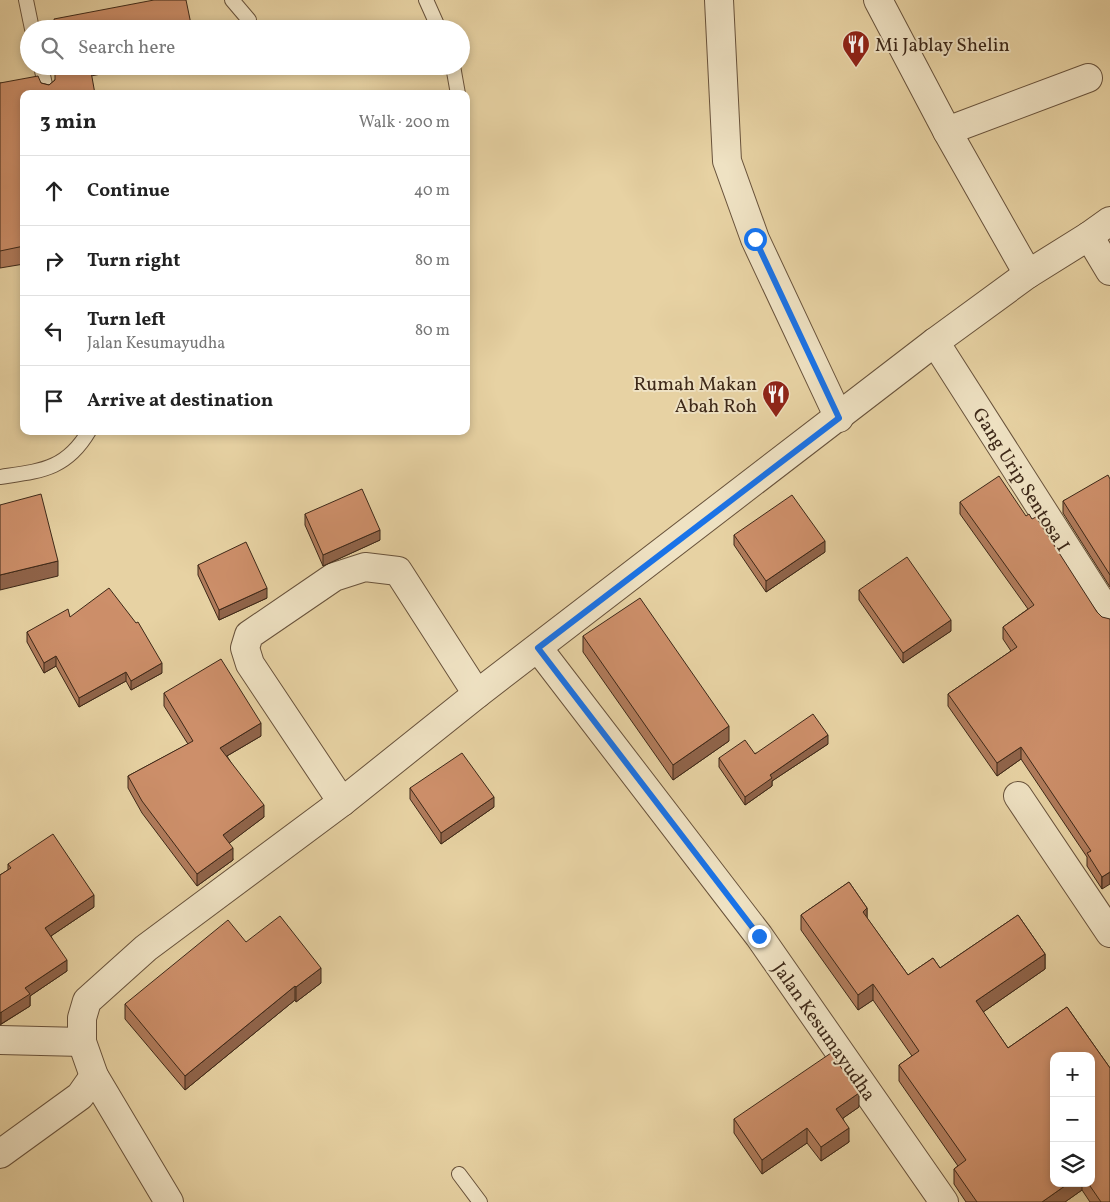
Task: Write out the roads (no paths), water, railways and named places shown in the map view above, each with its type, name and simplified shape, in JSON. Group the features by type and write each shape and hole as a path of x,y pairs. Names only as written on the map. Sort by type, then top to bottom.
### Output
{"street":[{"path":"719,0 726,161 755,239 839,418"},
{"path":"878,0 947,131 1028,274"},
{"path":"947,131 1088,78"},
{"path":"168,1202 94,1076 82,1042 82,1018 87,1001 146,948 342,802 477,694 839,418 935,342 1028,274 1100,229 1110,271"},
{"name":"Gang Urip Sentosa I","path":"935,342 1110,616"},
{"path":"342,802 250,664 245,648 250,635 334,577 365,567 398,571 477,694"},
{"name":"Jalan Kesumayudha","path":"538,648 759,936 944,1202"},
{"path":"1018,796 1110,933"},
{"path":"0,1040 82,1042"},
{"path":"0,1154 80,1096 94,1076"}],"lane":[{"path":"26,0 30,20"},
{"path":"232,0 250,20"},
{"path":"426,0 435,20"},
{"path":"43,75 46,90"},
{"path":"455,75 457,90"},
{"path":"0,477 47,470 79,448 87,435"},
{"path":"459,1174 480,1202"}],"place":[{"name":"Mi Jablay Shelin","path":"856,68"},
{"name":"Rumah Makan Abah Roh","path":"776,418"}]}
